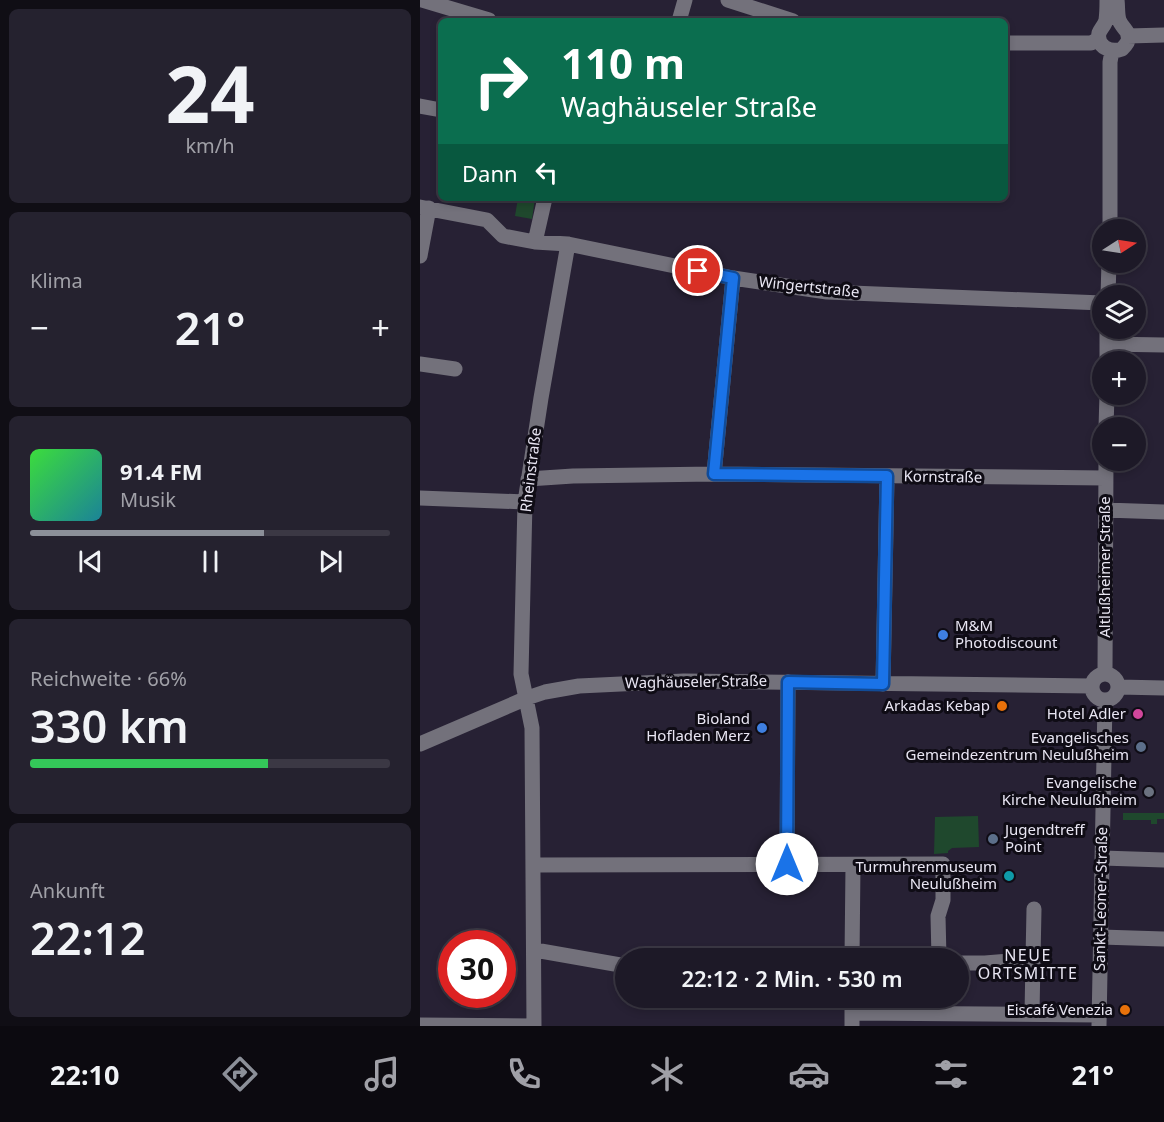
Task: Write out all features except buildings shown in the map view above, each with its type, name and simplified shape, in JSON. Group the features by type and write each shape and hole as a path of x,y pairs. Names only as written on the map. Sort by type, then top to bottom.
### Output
{"street":[{"path":"422,0 482,18"},
{"path":"679,18 685,0"},
{"path":"728,0 784,18"},
{"path":"1107,0 1118,27 1126,45 1122,49 1112,51 1104,47 1099,39 1100,31 1118,27 1164,35"},
{"path":"1117,0 1118,27"},
{"path":"1008,43 1091,43 1099,39"},
{"path":"1110,219 1110,62 1112,51"},
{"path":"420,106 438,109"},
{"path":"535,242 544,201"},
{"path":"420,256 424,208"},
{"name":"Wingertstraße","path":"424,208 487,220 503,236 535,242 568,244 733,278 827,292 1092,303"},
{"name":"Rheinstraße","path":"534,1026 532,728 521,674 525,502 568,244"},
{"path":"714,474 733,278"},
{"path":"1107,339 1107,351"},
{"path":"1107,344 1164,345"},
{"path":"420,364 455,369"},
{"name":"Altlußheimer Straße","path":"1105,471 1105,674"},
{"name":"Kornstraße","path":"528,479 714,474 1105,478"},
{"path":"883,684 887,476"},
{"path":"420,498 525,502"},
{"path":"1105,510 1164,512"},
{"path":"1105,674 1115,678 1119,687 1116,695 1105,701 1097,698 1092,686 1096,677 1105,674"},
{"name":"Waghäuseler Straße","path":"420,744 527,699 562,688 604,684 694,681 1092,686"},
{"path":"787,864 788,682"},
{"path":"1119,687 1164,688"},
{"name":"Sankt-Leoner-Straße","path":"1099,1020 1105,701"},
{"path":"1102,858 1164,860"},
{"path":"534,865 943,864 939,948"},
{"path":"852,948 853,866"},
{"path":"1032,1014 1034,909"},
{"path":"1101,938 1164,939"},
{"path":"535,950 615,964"},
{"path":"969,963 1033,959"},
{"path":"852,1012 1032,1014 1099,1020"},
{"path":"420,1025 534,1026"}],"green space":[{"path":"518,201 535,201 532,219 515,216"},
{"path":"1123,813 1164,813 1164,819 1157,819 1157,824 1151,824 1151,820 1123,820"},
{"path":"978,816 979,847 952,848 948,853 934,854 935,817"}],"place":[{"name":"M&M Photodiscount","path":"943,635"},
{"name":"Arkadas Kebap","path":"1002,706"},
{"name":"Hotel Adler","path":"1138,714"},
{"name":"Bioland Hofladen Merz","path":"762,728"},
{"name":"Evangelisches Gemeindezentrum Neulußheim","path":"1141,747"},
{"name":"Evangelische Kirche Neulußheim","path":"1149,792"},
{"name":"Jugendtreff Point","path":"993,839"},
{"name":"Turmuhrenmuseum Neulußheim","path":"1009,876"},
{"name":"Eiscafé Venezia","path":"1125,1010"}],"district":[{"name":"NEUE ORTSMITTE","path":"1028,964"}],"route":[{"path":"698,271 733,278 714,474 887,476 883,684 788,682 787,864"}]}
